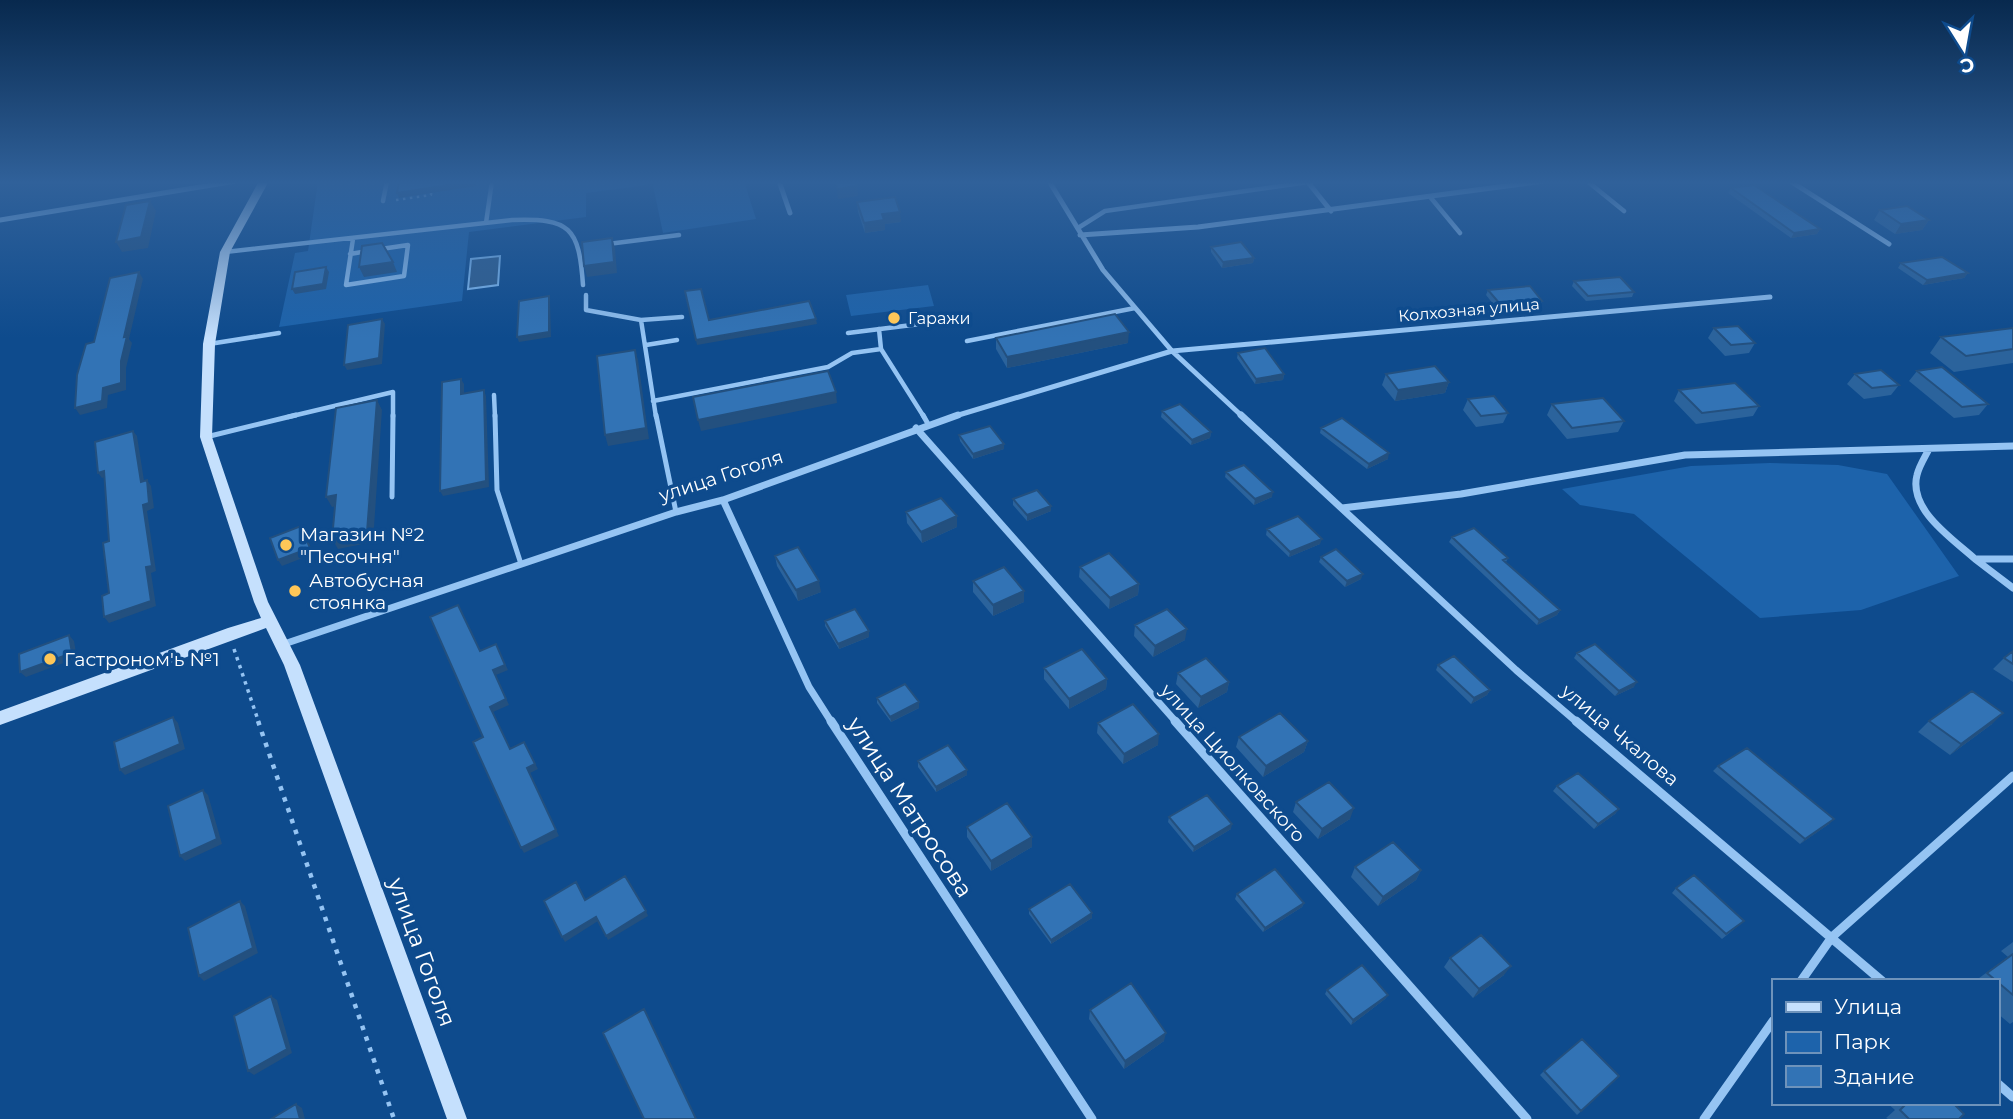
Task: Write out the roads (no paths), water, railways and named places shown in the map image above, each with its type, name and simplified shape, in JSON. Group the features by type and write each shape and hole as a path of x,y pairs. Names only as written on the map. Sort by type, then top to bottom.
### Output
{"main road":[{"name":"улица Гоголя","path":"235,233 225,252 209,344 206,437 270,621 284,644 457,1119"},
{"path":"0,718 233,632 270,621"}],"street":[{"name":"улица Чкалова","path":"1080,233 1103,270 1172,351 1516,670 1880,979"},
{"path":"1872,233 1889,244"},
{"name":"Колхозная улица","path":"1172,351 1770,297"},
{"name":"улица Гоголя","path":"284,644 676,512 723,500 928,424 1172,351"},
{"name":"улица Циолковского","path":"916,428 1527,1119"},
{"path":"1342,508 1461,494 1685,455 2013,446"},
{"path":"1929,449 1916,476 1916,493 1926,511 1975,559 2013,588"},
{"name":"улица Матросова","path":"723,500 809,687 1092,1119"},
{"path":"1975,559 2013,559"},
{"path":"1802,979 1832,937 2013,776"},
{"path":"1704,1119 1772,1022"},
{"path":"1999,1085 2013,1097"}],"lane":[{"path":"225,252 401,233"},
{"path":"574,233 581,248 583,285"},
{"path":"605,245 679,235"},
{"path":"350,254 408,245 404,276 346,285 350,254 353,239"},
{"path":"586,295 586,310 641,320 682,317"},
{"path":"967,341 1135,308"},
{"path":"641,320 653,401 676,512"},
{"path":"848,333 944,321"},
{"path":"878,329 881,349 928,424"},
{"path":"209,344 279,332"},
{"path":"646,345 677,340"},
{"path":"653,401 828,367 852,353 881,349"},
{"path":"206,437 393,392 392,498"},
{"path":"494,395 497,490 521,564"}],"place":[{"name":"Гаражи","path":"894,318"},
{"name":"Магазин №2 \"Песочня\"","path":"286,545"},
{"name":"Автобусная стоянка","path":"295,591"},
{"name":"Гастроном'ь №1","path":"50,659"}]}
